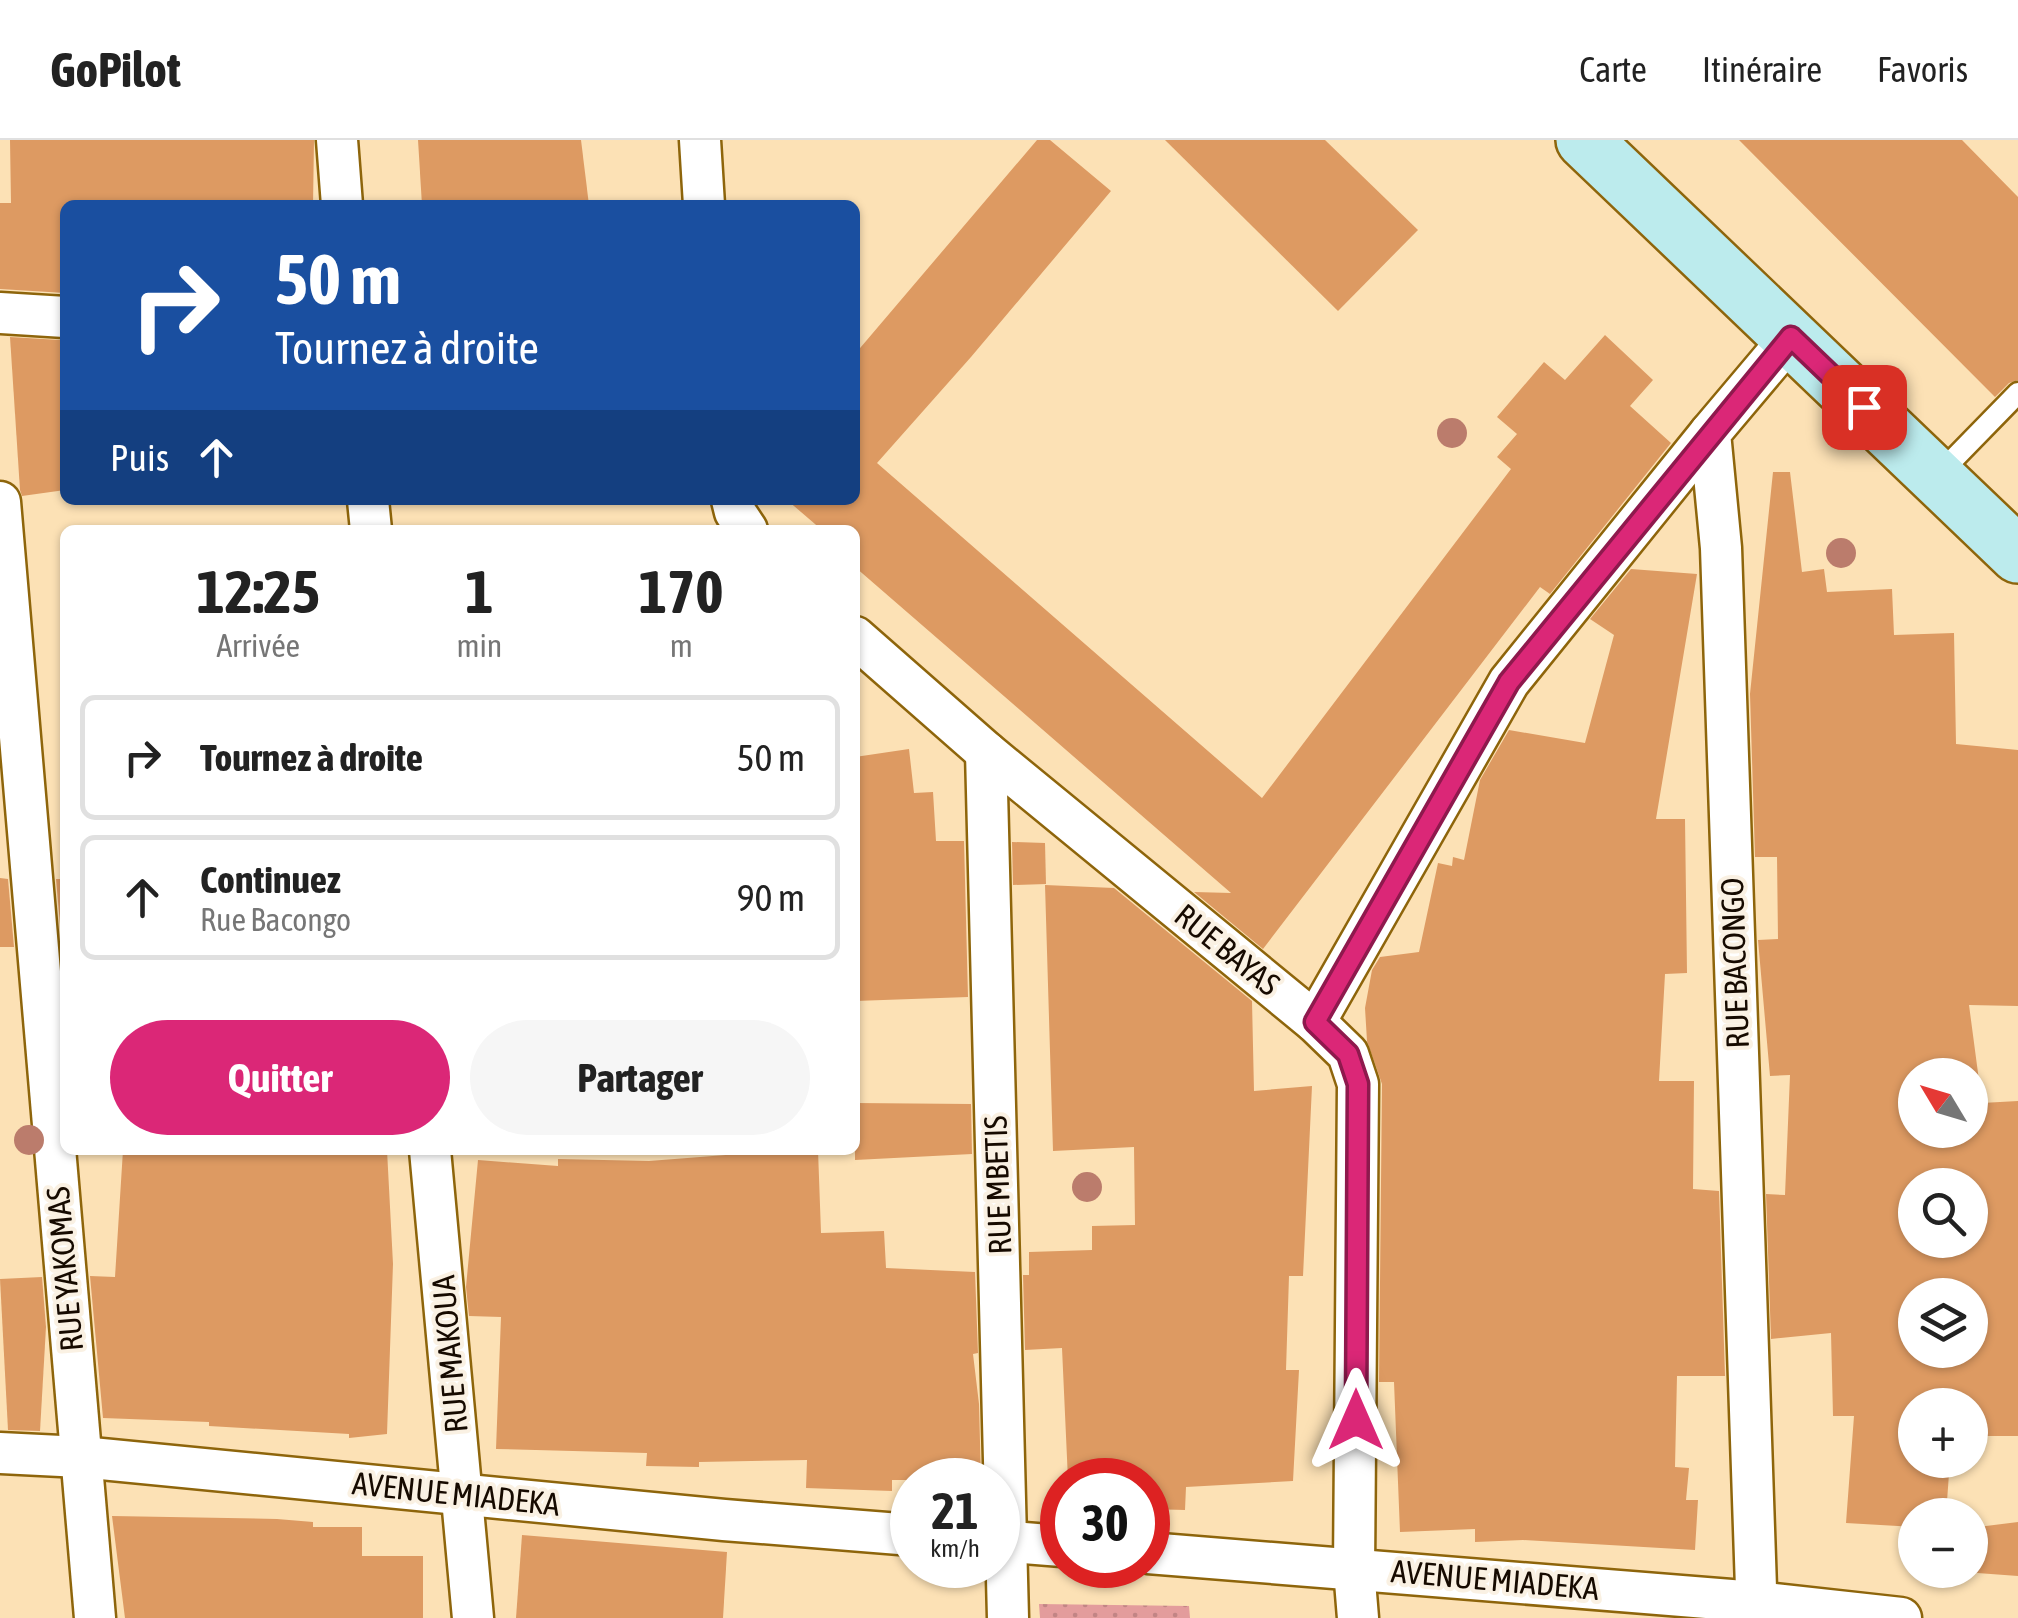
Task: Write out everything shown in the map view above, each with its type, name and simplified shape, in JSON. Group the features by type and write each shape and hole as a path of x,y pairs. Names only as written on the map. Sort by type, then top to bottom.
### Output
{"main road":[{"path":"1600,145 1791,337 2018,555"}],"street":[{"path":"337,140 342,200"},
{"path":"700,140 704,200"},
{"path":"0,313 60,318"},
{"path":"1315,1022 1509,682 1791,337"},
{"name":"RUE BACONGO","path":"1710,433 1721,548 1757,1610"},
{"name":"RUE YAKOMAS","path":"0,502 95,1618"},
{"name":"RUE BAYAS","path":"860,641 986,752 1315,1022 1348,1054 1358,1084 1354,1568 1358,1618"},
{"name":"RUE MBETIS","path":"986,752 1000,1458"},
{"name":"RUE MAKOUA","path":"430,1155 474,1618"},
{"name":"AVENUE MIADEKA","path":"0,1452 890,1533"},
{"name":"AVENUE MIADEKA","path":"1170,1555 1354,1568 1757,1610 1902,1618"},
{"name":"RUE MBETIS","path":"1006,1588 1008,1618"}],"lane":[{"path":"1936,476 2018,393"}],"shaded area":[{"path":"1039,1604 1189,1606 1190,1618 1040,1618"}],"building":[{"path":"10,140 314,140 313,200 60,200 60,293 0,289 0,203 11,203"},
{"path":"418,140 581,140 588,200 422,200"},
{"path":"1037,140 1050,140 1111,191 877,463 1262,798 1511,469 1497,457 1517,434 1497,417 1544,362 1565,380 1605,335 1653,380 1630,406 1671,443 1550,594 1540,587 1263,949 1194,892 1231,893 860,571 860,525 816,525 793,505 860,505 860,348"},
{"path":"1165,140 1325,140 1418,230 1338,311"},
{"path":"1739,140 1962,140 2018,197 2018,380 1995,397"},
{"path":"10,337 60,340 60,491 22,496"},
{"path":"1773,472 1790,472 1802,572 1824,569 1827,592 1892,589 1894,635 1954,633 1956,744 2018,750 2018,1006 1969,1005 1976,1058 1898,1058 1898,1148 1988,1148 1988,1103 2018,1101 2018,1436 1988,1436 1988,1388 1898,1388 1898,1478 1949,1478 1947,1498 1898,1498 1898,1526 1846,1523 1854,1416 1833,1416 1831,1333 1771,1339 1766,1194 1785,1195 1790,1075 1770,1076 1758,940 1778,939 1777,857 1755,857 1750,694"},
{"path":"1631,569 1697,574 1656,819 1685,819 1687,973 1665,974 1659,1081 1694,1081 1693,1189 1719,1191 1725,1376 1677,1376 1675,1467 1689,1468 1686,1500 1698,1500 1695,1550 1523,1540 1475,1542 1475,1529 1400,1532 1394,1382 1379,1382 1382,1084 1367,1041 1365,1008 1372,970 1380,957 1419,952 1438,863 1452,866 1453,857 1464,860 1480,780 1509,730 1585,743 1614,635 1590,619"},
{"path":"909,749 914,793 933,792 936,841 964,841 968,997 860,1001 860,756"},
{"path":"1012,842 1045,843 1046,884 1013,885"},
{"path":"0,878 8,879 14,947 0,947"},
{"path":"56,879 60,879 60,924"},
{"path":"1045,885 1114,888 1252,1001 1254,1091 1312,1086 1303,1276 1289,1276 1286,1370 1299,1370 1293,1481 1186,1487 1185,1510 1170,1510 1170,1458 1067,1458 1062,1348 1025,1350 1023,1275 1029,1275 1029,1252 1092,1250 1092,1226 1135,1225 1134,1147 1053,1151"},
{"path":"860,1103 971,1104 972,1154 855,1160 855,1155 860,1155"},
{"path":"123,1155 387,1155 393,1264 387,1434 349,1438 349,1434 209,1426 209,1422 103,1418 90,1276 115,1277"},
{"path":"726,1155 818,1155 821,1233 884,1231 886,1268 975,1272 978,1353 973,1354 980,1458 890,1458 890,1491 806,1488 807,1460 646,1466 647,1453 496,1449 501,1317 469,1316 466,1287 478,1160 558,1166 558,1159 649,1161"},
{"path":"42,1277 46,1327 40,1431 8,1430 0,1279"},
{"path":"112,1516 277,1519 313,1522 313,1527 362,1527 362,1556 423,1556 423,1618 125,1618"},
{"path":"2018,1522 2018,1576 1988,1574 1988,1526"},
{"path":"522,1535 727,1552 723,1618 516,1618"}],"route":[{"path":"1356,1420 1358,1084 1348,1054 1315,1022 1509,682 1791,337 1864,407"}]}
